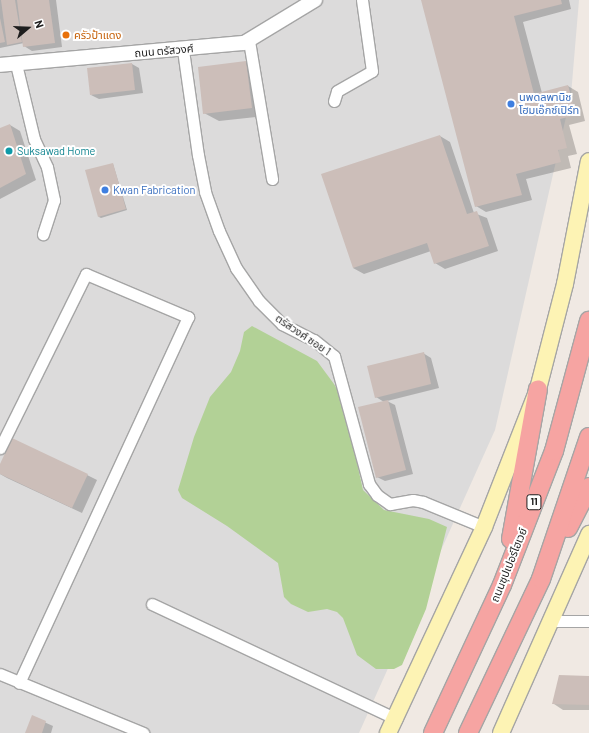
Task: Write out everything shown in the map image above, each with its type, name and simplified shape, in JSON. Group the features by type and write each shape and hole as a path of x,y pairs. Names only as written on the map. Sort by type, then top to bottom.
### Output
{"highway":[{"name":"ถนนซุปเปอร์ไฮเวย์","path":"433,733 502,585 554,451 589,321"},
{"path":"502,585 538,389"},
{"path":"541,579 589,436"},
{"path":"468,733 541,579 589,487"}],"main road":[{"path":"392,726 484,527 538,389 564,284 589,162"},
{"path":"501,733 552,621 589,534"}],"street":[{"name":"ถนน ตรัสวงศ์","path":"0,65 183,50 249,41 315,0"},
{"path":"334,101 337,91 372,71 362,0"},
{"path":"249,41 272,179"},
{"name":"ตรัสวงศ์ ซอย 1","path":"183,50 198,155 205,192 219,231 236,268 259,302 282,324 314,340 334,356 369,484 377,495 390,504 413,500 423,502 484,527"},
{"path":"16,64 34,139 47,167 54,200 43,234"},
{"path":"0,448 86,274 188,317 19,682"},
{"path":"152,604 392,726"},
{"path":"552,621 589,621"},
{"path":"0,674 143,733"}],"shaded area":[{"path":"0,0 579,0 571,95 495,430 359,733 0,733"}],"green space":[{"path":"252,326 317,361 334,384 343,400 363,490 384,510 429,519 447,527 426,609 402,665 394,669 376,669 357,655 343,618 337,612 327,609 308,612 291,604 284,597 278,563 227,526 182,498 178,490 194,437 210,397 231,372 240,351 244,332"}],"building":[{"path":"1,0 15,0 22,42 7,45"},
{"path":"17,0 49,0 55,43 23,47"},
{"name":"นพดลพานิช โฮมเอ๊กซ์เปิร์ท","path":"421,0 561,0 562,4 514,16 534,94 568,85 576,115 560,119 567,148 558,150 561,162 516,174 522,195 475,207"},
{"path":"0,18 5,42 0,43"},
{"path":"246,61 252,108 203,114 198,67"},
{"path":"132,63 135,90 90,95 87,68"},
{"name":"Suksawad Home","path":"10,124 26,174 0,188 0,128"},
{"path":"440,135 467,214 477,211 489,246 434,264 427,243 353,268 321,174"},
{"name":"Kwan Fabrication","path":"113,163 126,209 98,217 85,170"},
{"path":"424,352 431,384 375,398 367,366"},
{"path":"388,400 406,470 376,478 358,407"},
{"path":"12,438 88,474 72,508 0,474 0,464"},
{"path":"559,675 589,676 589,705 552,704"},
{"path":"32,715 46,721 42,733 25,733"}],"place":[{"name":"ครัวป้าแดง","path":"66,35"},
{"name":"นพดลพานิช โฮมเอ๊กซ์เปิร์ท","path":"511,104"},
{"name":"Suksawad Home","path":"9,151"},
{"name":"Kwan Fabrication","path":"105,190"}]}
